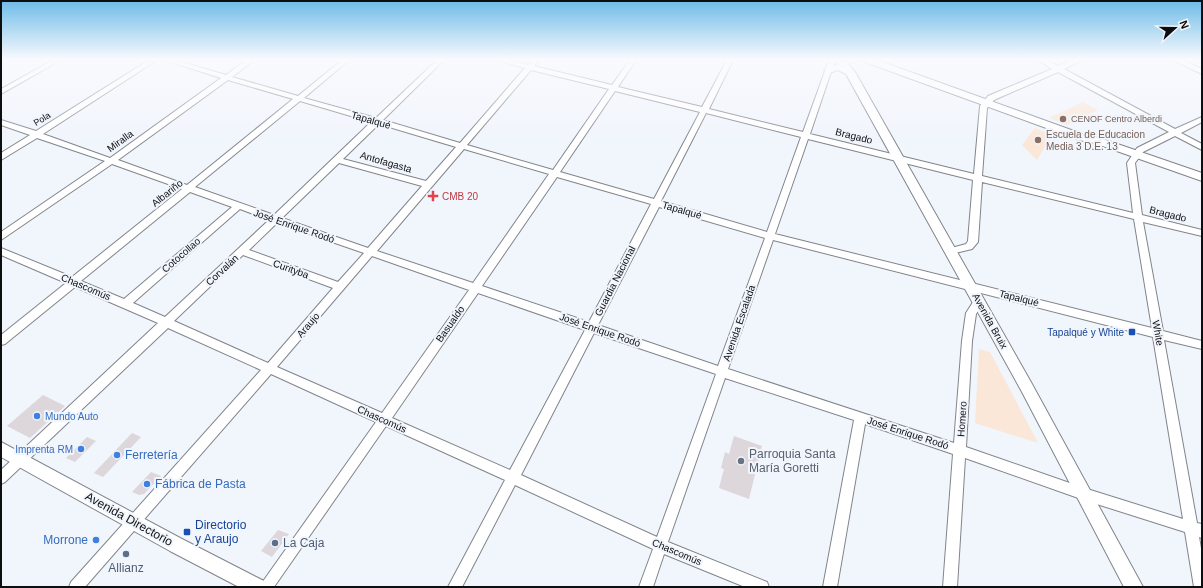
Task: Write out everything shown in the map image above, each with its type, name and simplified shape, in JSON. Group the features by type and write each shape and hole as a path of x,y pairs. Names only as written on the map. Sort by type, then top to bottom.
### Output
{"main road":[{"name":"Avenida Bruix","path":"858,87 971,286 1134,587"},
{"path":"942,87 1083,138 1092,144 1202,177"},
{"path":"1135,157 1202,184"},
{"name":"Avenida Directorio","path":"1,449 135,521 176,545 258,587"}],"street":[{"name":"Pola","path":"1,157 111,87"},
{"name":"Miralla","path":"1,237 214,87"},
{"name":"Tapalqué","path":"259,87 770,236 1202,345"},
{"name":"Albariño","path":"1,341 313,87"},
{"name":"Corvalán","path":"1,478 413,87"},
{"name":"Araujo","path":"76,587 269,369 513,87"},
{"name":"Guardia Nacional","path":"455,587 716,87"},
{"name":"Avenida Escalada","path":"646,587 823,87"},
{"path":"951,251 969,247 973,242 983,108 991,98 1016,87"},
{"path":"1092,87 1202,147"},
{"name":"Bragado","path":"614,88 1202,233"},
{"name":"Basualdo","path":"266,587 384,420 614,88"},
{"path":"1135,157 1140,150 1202,119"},
{"name":"José Enrique Rodó","path":"1,122 475,288 722,372 959,450 1084,494 1196,529"},
{"name":"White","path":"1135,157 1131,163 1139,218 1158,334 1196,529 1201,587"},
{"name":"Antofagasta","path":"337,160 429,185"},
{"name":"Cotocollao","path":"125,304 238,206"},
{"name":"Chascomús","path":"1,251 125,304 512,477 660,546 762,587"},
{"name":"Curityba","path":"242,251 340,287"},
{"name":"Homero","path":"950,587 959,450 971,313 979,302"},
{"path":"830,587 860,418"}],"shaded area":[{"path":"1083,102 1098,110 1067,125 1049,118"},
{"name":"Escuela de Educacion Media 3 D.E. 13","path":"1035,128 1052,135 1037,160 1022,145"},
{"path":"979,349 990,352 1038,443 975,423"}],"building":[{"name":"Mundo Auto","path":"43,395 65,406 30,438 7,426"},
{"name":"Ferretería","path":"132,433 141,437 103,477 94,473"},
{"name":"Parroquia Santa María Goretti","path":"734,436 762,446 749,499 719,488 724,469 721,468 725,452 729,454"},
{"name":"Imprenta RM","path":"87,437 96,441 75,462 66,458"},
{"name":"Fábrica de Pasta","path":"151,472 161,476 144,494 139,495 132,492"},
{"name":"La Caja","path":"278,530 289,534 272,557 261,551"}],"place":[{"name":"CENOF Centro Alberdi","path":"1063,119"},
{"name":"Escuela de Educacion Media 3 D.E. 13","path":"1038,140"},
{"name":"CMB 20","path":"433,196"},
{"name":"Tapalqué y White","path":"1132,332"},
{"name":"Mundo Auto","path":"37,416"},
{"name":"Imprenta RM","path":"81,449"},
{"name":"Ferretería","path":"117,455"},
{"name":"Parroquia Santa María Goretti","path":"741,461"},
{"name":"Fábrica de Pasta","path":"147,484"},
{"name":"Directorio y Araujo","path":"187,532"},
{"name":"Morrone","path":"96,540"},
{"name":"La Caja","path":"275,543"},
{"name":"Allianz","path":"126,554"}]}
